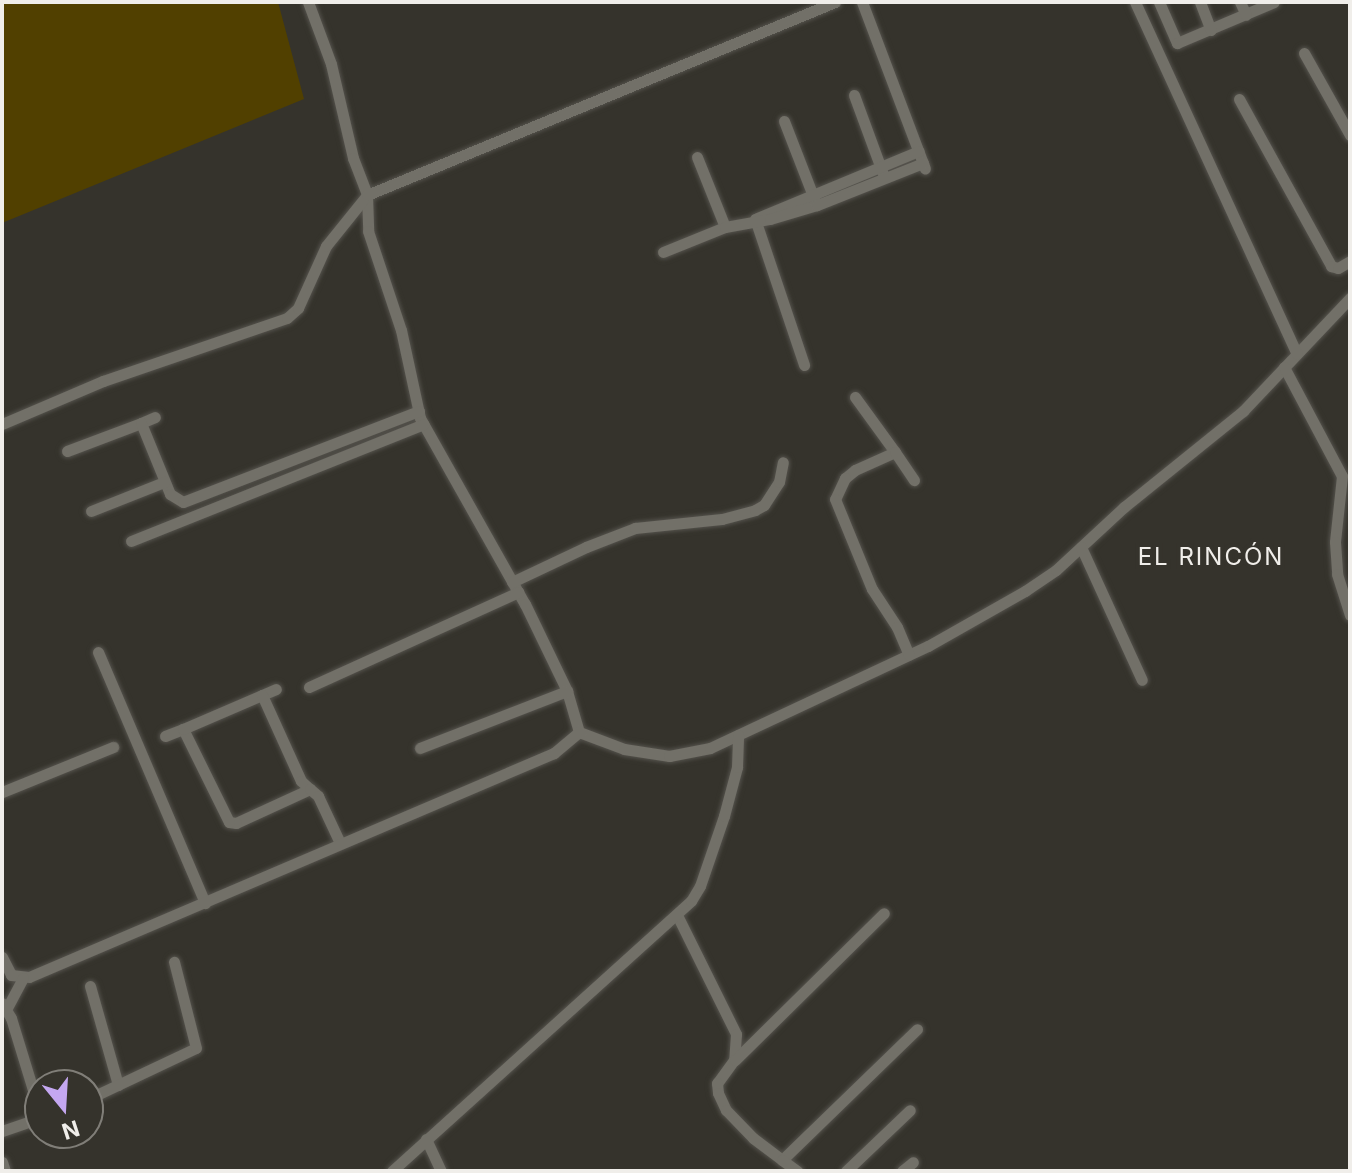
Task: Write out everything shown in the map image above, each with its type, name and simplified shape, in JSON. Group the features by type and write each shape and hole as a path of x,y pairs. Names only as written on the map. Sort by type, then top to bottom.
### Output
{"street":[{"path":"308,2 331,64 353,158 367,195 368,231 401,330 419,411 515,587 567,691 579,732"},
{"path":"2,424 103,381 287,318 298,308 326,246 367,195 835,2"},
{"path":"862,2 924,166 883,173"},
{"path":"1135,2 1297,354"},
{"path":"1159,2 1177,43 1274,2"},
{"path":"1200,2 1211,30"},
{"path":"1240,2 1246,15"},
{"path":"1304,53 1350,135"},
{"path":"854,95 883,173"},
{"path":"1239,99 1331,266 1338,268 1350,261"},
{"path":"784,121 815,200"},
{"path":"663,252 725,227 815,200 883,173 919,151"},
{"path":"697,157 725,227"},
{"path":"755,219 804,365"},
{"path":"579,732 624,749 669,756 710,748 909,655 1025,591 1243,411 1350,298"},
{"path":"1284,367 1342,476 1335,542 1337,574 1350,615"},
{"path":"855,397 914,480"},
{"path":"141,423 170,494 183,502 419,411"},
{"path":"67,451 155,417"},
{"path":"131,541 424,424"},
{"path":"895,452 855,470 845,478 835,499 872,589 897,627 909,655"},
{"path":"309,687 635,528 722,519 755,510 765,504 779,482 783,462"},
{"path":"91,511 164,482"},
{"path":"1081,547 1142,680"},
{"path":"98,652 205,903"},
{"path":"165,736 276,689"},
{"path":"420,748 567,691"},
{"path":"262,695 301,781 325,809 340,843"},
{"path":"183,729 229,822 236,823 310,789"},
{"path":"2,957 5,975 23,978 560,750 579,732"},
{"path":"392,1171 677,915 694,896 704,876 735,775 738,735"},
{"path":"2,792 113,747"},
{"path":"797,1171 753,1138 726,1110 717,1083 734,1060 884,913"},
{"path":"677,915 735,1031 734,1060"},
{"path":"104,1092 196,1048 174,962"},
{"path":"23,978 4,1006 25,1069"},
{"path":"90,986 118,1085"},
{"path":"782,1160 917,1029"},
{"path":"735,1031 746,1035 765,1031"},
{"path":"846,1171 910,1110"},
{"path":"2,1131 24,1122"},
{"path":"426,1139 441,1171"},
{"path":"2,1162 5,1171"},
{"path":"902,1171 913,1162"}],"shaded area":[{"path":"3,2 278,2 304,99 2,223"}],"district":[{"name":"EL RINCÓN","path":"1211,557"}]}
